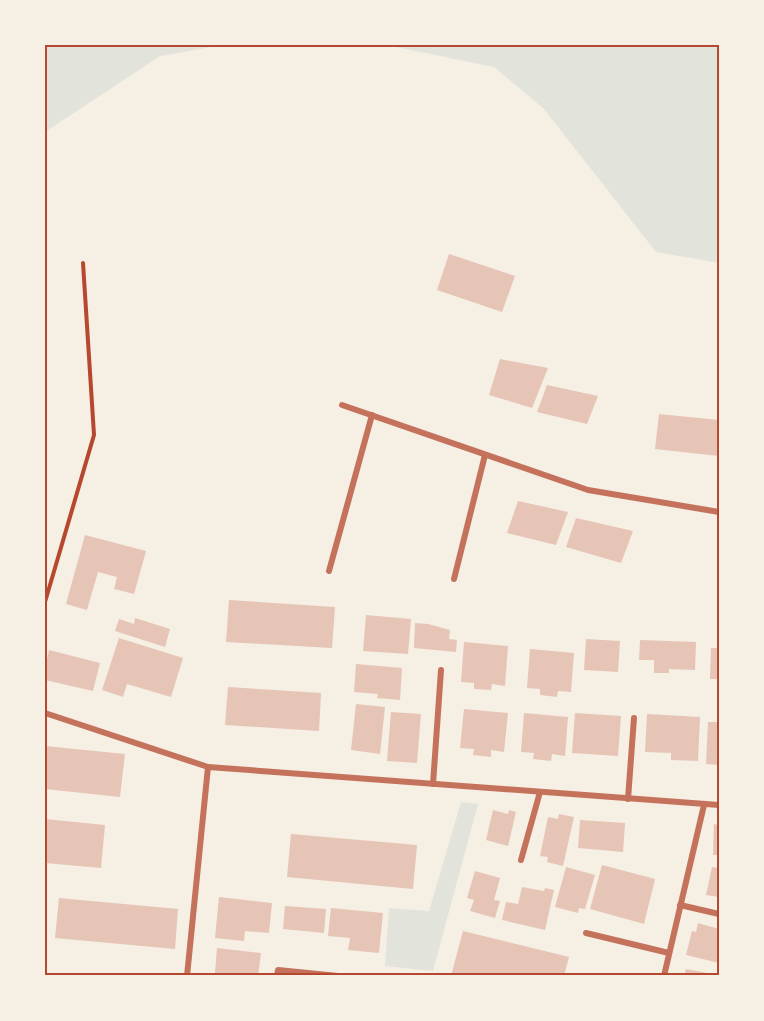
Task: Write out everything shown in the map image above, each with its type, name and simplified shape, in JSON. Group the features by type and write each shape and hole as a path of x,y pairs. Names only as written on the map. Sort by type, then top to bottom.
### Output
{"street":[{"path":"342,405 588,490 719,512"},
{"path":"329,571 372,415"},
{"path":"454,579 485,454"},
{"path":"433,784 441,670"},
{"path":"45,713 208,767 719,805"},
{"path":"628,799 634,718"},
{"path":"187,976 208,767"},
{"path":"521,860 540,792"},
{"path":"664,976 704,805"},
{"path":"681,905 719,914"},
{"path":"586,933 669,953"},
{"path":"277,976 278,970 338,976"}],"path":[{"path":"45,602 94,435 82,263"}],"shaded area":[{"path":"45,45 223,45 160,56 45,132"},
{"path":"386,45 719,45 719,263 656,252 544,109 494,67"},
{"path":"461,802 478,804 433,971 385,966 389,908 429,911"}],"building":[{"path":"449,254 515,276 502,312 437,290"},
{"path":"500,359 548,368 532,408 489,395"},
{"path":"547,385 598,396 587,424 537,412"},
{"path":"659,414 719,420 719,456 655,449"},
{"path":"518,501 568,512 556,545 507,533"},
{"path":"576,518 633,531 621,563 566,547"},
{"path":"85,535 146,551 134,594 114,589 117,577 98,572 87,610 66,604"},
{"path":"229,600 335,607 332,648 226,642"},
{"path":"366,615 411,619 408,654 363,651"},
{"path":"135,618 170,629 165,647 115,631 119,619 134,624"},
{"path":"415,623 450,630 449,639 457,640 456,652 414,648"},
{"path":"119,638 183,658 171,697 127,684 123,697 102,690"},
{"path":"586,639 620,641 618,672 584,670"},
{"path":"640,640 696,642 695,670 669,669 669,673 654,673 654,660 639,660"},
{"path":"464,642 508,646 505,686 492,684 491,690 474,689 474,683 461,682"},
{"path":"711,648 719,648 719,679 710,679"},
{"path":"530,649 574,653 571,692 558,691 557,697 540,695 540,689 527,688"},
{"path":"49,650 100,663 93,691 45,680"},
{"path":"356,664 402,668 400,700 377,698 378,694 354,692"},
{"path":"228,687 321,693 319,731 225,725"},
{"path":"356,704 385,707 380,754 351,750"},
{"path":"464,709 508,713 504,752 491,750 491,757 473,755 474,749 460,748"},
{"path":"391,712 421,714 417,763 387,761"},
{"path":"524,713 568,717 565,756 552,754 551,761 533,759 534,753 521,752"},
{"path":"575,713 621,716 618,756 572,753"},
{"path":"647,714 700,717 698,761 671,760 671,753 645,752"},
{"path":"708,722 719,722 719,765 706,764"},
{"path":"45,746 125,754 120,797 45,789"},
{"path":"493,810 508,814 509,810 516,812 508,846 486,840"},
{"path":"559,814 574,817 563,866 547,862 548,857 540,856 548,817 558,819"},
{"path":"45,819 105,825 101,868 45,863"},
{"path":"580,820 625,823 623,852 578,848"},
{"path":"714,824 719,825 719,855 713,855"},
{"path":"291,834 417,845 413,889 287,877"},
{"path":"602,865 655,879 644,924 590,909"},
{"path":"566,867 595,875 585,909 579,908 578,913 555,907"},
{"path":"712,867 719,868 719,897 706,895"},
{"path":"475,871 500,878 494,900 500,901 495,918 470,911 474,900 467,898"},
{"path":"522,887 544,891 545,888 554,890 545,930 502,920 506,902 518,904"},
{"path":"219,897 272,903 269,933 245,931 244,941 215,938"},
{"path":"59,898 178,909 175,949 55,938"},
{"path":"285,906 326,909 324,933 283,929"},
{"path":"331,908 383,913 379,953 348,950 350,938 328,936"},
{"path":"698,923 719,929 719,963 686,955 692,931 696,932"},
{"path":"463,931 569,957 564,976 451,976"},
{"path":"217,948 261,953 258,976 215,973"},
{"path":"686,969 718,975 718,976 684,976"}]}
